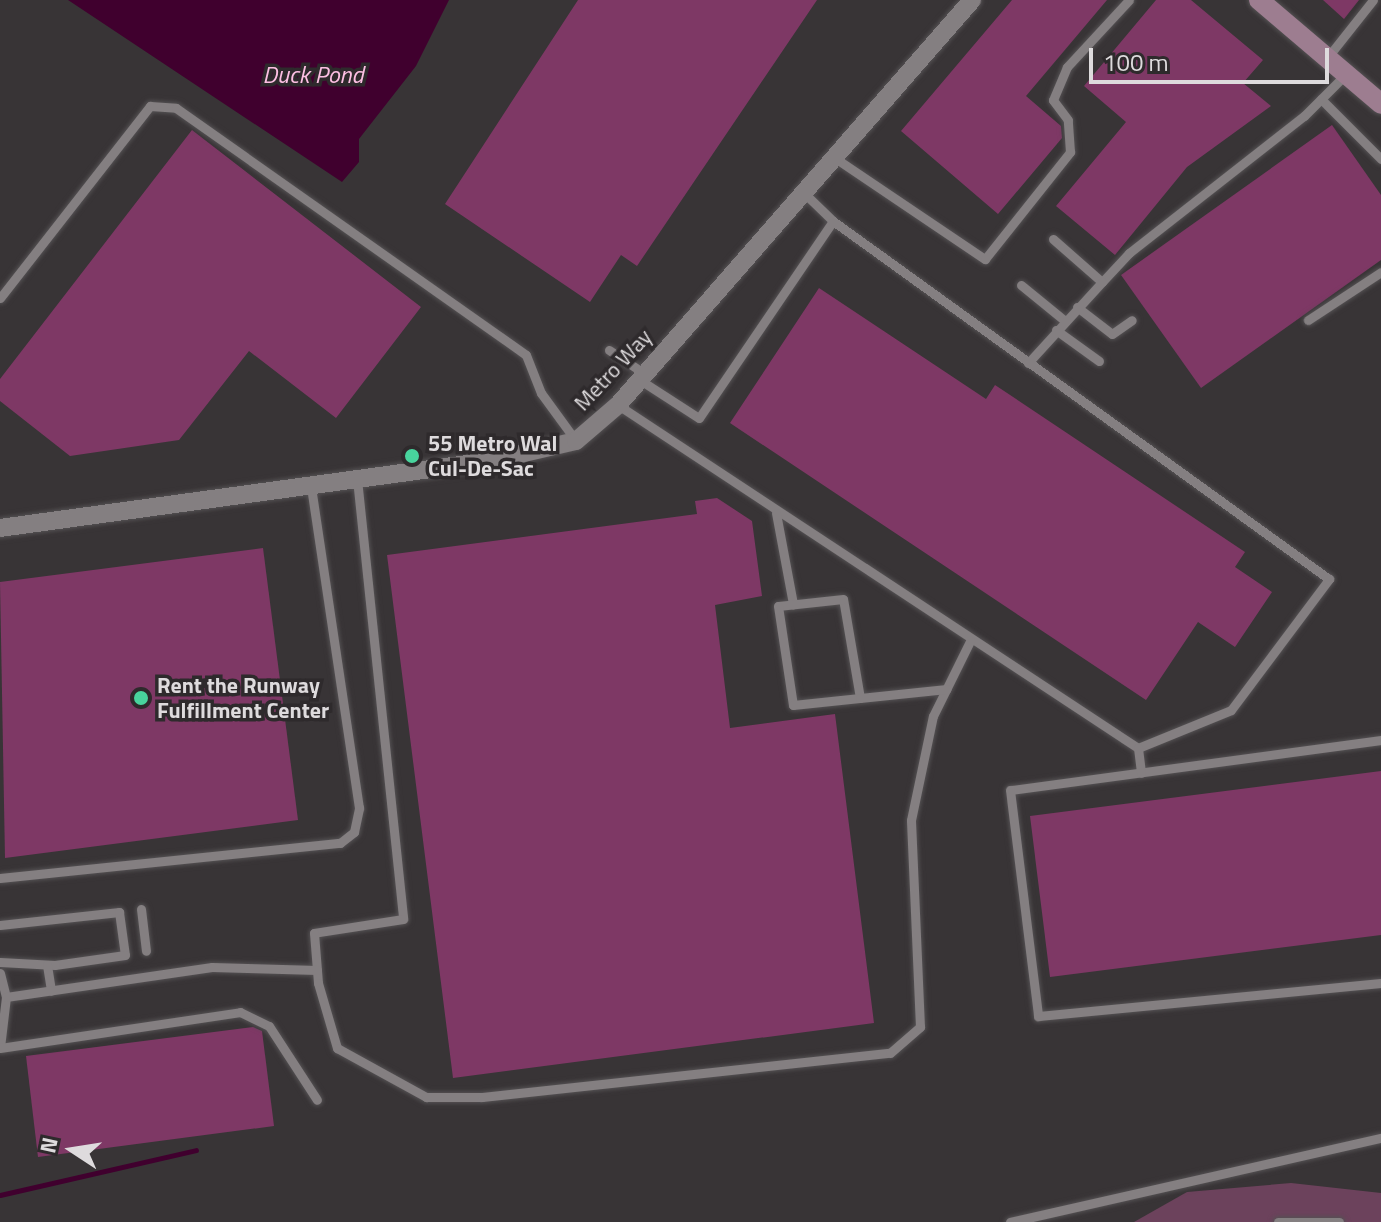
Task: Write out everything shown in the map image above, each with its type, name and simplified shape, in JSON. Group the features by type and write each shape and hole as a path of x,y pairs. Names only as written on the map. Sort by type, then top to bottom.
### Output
{"main road":[{"path":"1259,0 1381,104"}],"street":[{"name":"Metro Way","path":"0,528 494,460 576,441 618,405 801,190 835,158 972,0"}],"lane":[{"path":"835,158 985,259 1070,152 1068,120 1053,100 1067,67 1129,0"},
{"path":"1327,58 1373,0"},
{"path":"1028,363 1129,253 1321,99 1346,74"},
{"path":"1321,99 1381,159"},
{"path":"0,298 150,106 176,108 526,355 541,393 576,441"},
{"path":"801,190 833,221 1329,579 1231,710 1138,748"},
{"path":"609,350 699,418 833,221"},
{"path":"1053,239 1102,282"},
{"path":"1308,320 1381,272"},
{"path":"1021,285 1065,321"},
{"path":"1077,307 1112,334 1132,320"},
{"path":"1056,330 1099,361"},
{"path":"618,405 970,641 1138,748"},
{"path":"357,479 403,919 314,933 317,970 337,1048 426,1097 482,1097 890,1053 920,1027 911,820 933,716 970,641"},
{"path":"0,878 340,843 354,832 359,808 311,486"},
{"path":"776,513 793,604"},
{"path":"860,698 843,599 778,606 793,705 947,689"},
{"path":"1381,740 1010,790 1038,1016 1381,983"},
{"path":"1138,748 1141,773"},
{"path":"141,909 146,951"},
{"path":"0,925 119,912 125,955 47,965 0,962"},
{"path":"47,965 51,991"},
{"path":"6,997 212,967 317,970"},
{"path":"0,973 6,997 0,1048 240,1012 269,1026 317,1100"},
{"path":"1010,1222 1381,1138"},
{"path":"1278,1222 1339,1222"}],"shaded area":[{"path":"1291,1183 1381,1193 1381,1222 1134,1222 1187,1192"}],"water":[{"name":"Duck Pond","path":"68,0 449,0 416,66 359,139 359,162 342,182"}],"building":[{"path":"578,0 817,0 637,266 621,255 590,302 445,204"},
{"path":"1012,0 1107,0 1026,96 1061,126 1062,138 998,214 901,131"},
{"path":"1156,0 1191,0 1263,60 1243,83 1271,106 1187,167 1115,255 1056,206 1126,122 1084,86"},
{"path":"1323,0 1359,0 1344,19"},
{"path":"1332,125 1381,195 1381,260 1201,388 1121,275"},
{"path":"192,130 421,307 336,418 249,351 179,440 70,456 0,401 0,379"},
{"path":"819,288 986,399 995,385 1245,552 1235,567 1272,592 1235,647 1198,622 1146,700 730,423"},
{"path":"717,498 752,521 762,596 715,605 730,728 835,714 874,1023 453,1078 387,555 697,514 695,501"},
{"name":"Rent the Runway Fulfillment Center","path":"263,548 298,820 5,858 0,582"},
{"path":"1381,771 1381,935 1050,977 1030,816"},
{"path":"253,1027 262,1031 274,1126 38,1157 26,1056"}],"waterway":[{"path":"0,1195 196,1150"}],"place":[{"name":"55 Metro Wal Cul-De-Sac","path":"412,456"},
{"name":"Rent the Runway Fulfillment Center","path":"141,698"}]}
